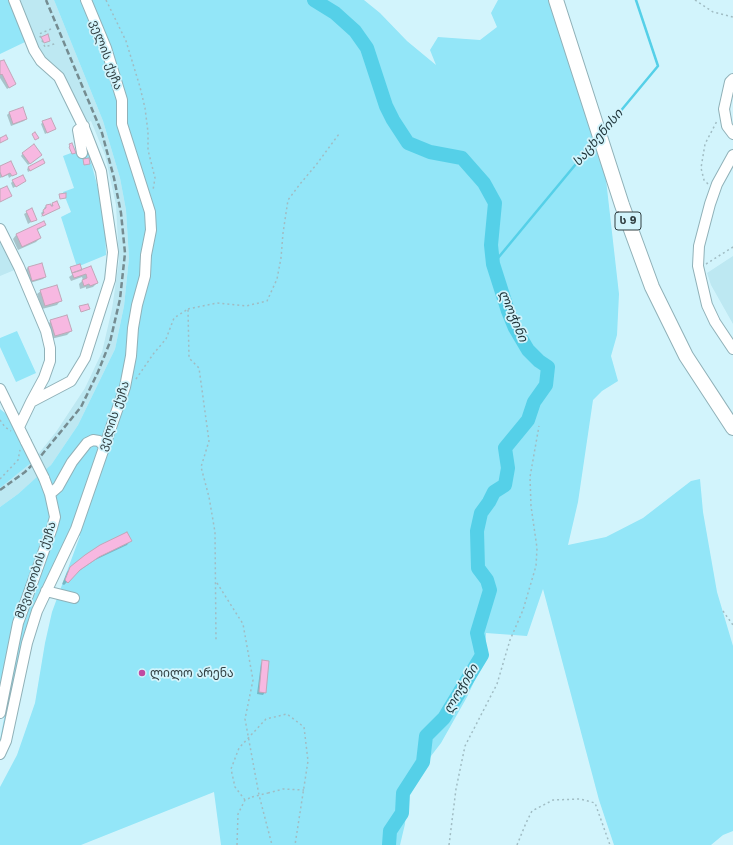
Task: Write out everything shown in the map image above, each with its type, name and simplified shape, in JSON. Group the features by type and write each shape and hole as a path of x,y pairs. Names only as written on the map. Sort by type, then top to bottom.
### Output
{"highway":[{"name":"ს 9","path":"556,0 622,205 652,287 686,356 733,428"}],"street":[{"path":"14,0 34,50 41,61 60,77 84,126 101,171 113,252 110,280 100,316 85,358 71,381 31,402"},
{"name":"ველის ქუჩა","path":"0,754 6,741 28,643 37,612 76,528 125,387 131,356 133,328 137,305 145,276 146,254 151,230 150,212 122,124 122,100 106,48 86,0"},
{"path":"733,79 730,82 724,109 727,126 733,134"},
{"path":"82,153 78,130 84,126"},
{"path":"733,155 714,192 703,226 699,246 699,269 707,305 715,322 733,350"},
{"path":"0,229 19,267 46,331 50,348 50,361 44,378 15,429"},
{"name":"მშვიდობის ქუჩა","path":"0,389 2,400 15,429 44,478 50,494 55,516 18,623 0,713"},
{"path":"50,494 58,486 72,462 87,443 93,440 99,441 104,446"},
{"path":"46,591 74,598"}],"path":[{"path":"106,0 126,41 140,87 145,108 148,132 148,150 155,178 153,192"},
{"path":"695,0 713,12 733,17"},
{"path":"51,29 39,34 45,48 57,42"},
{"path":"714,192 704,180 701,168 705,144 724,109"},
{"path":"125,387 134,382 154,353 166,340 174,318 188,309 217,303 246,306 267,301 277,279 288,200 339,134"},
{"path":"699,269 733,247"},
{"path":"188,309 189,358 199,368 209,441 201,467 209,497 215,532 216,641"},
{"path":"0,420 6,427 15,429"},
{"path":"448,845 456,789 465,746 497,684 510,640 523,610 536,566 537,548 531,506 530,477 539,426"},
{"path":"0,479 18,460 23,443"},
{"path":"216,582 243,624 253,680 245,719 259,795 272,845"},
{"path":"723,611 733,625"},
{"path":"245,800 235,787 232,769 239,748 266,719 287,714 304,727 308,760 295,845"},
{"path":"238,845 238,814 245,800 283,789 304,790"},
{"path":"517,845 532,811 542,804 553,800 580,798 595,803 610,845"}],"shaded area":[{"path":"0,0 8,0 25,42 0,54"},
{"path":"19,0 54,0 103,121 120,178 126,210 129,258 124,306 115,349 78,425 51,465 18,494 0,507 0,488 31,463 56,432 85,388 102,352 112,309 119,261 116,205 105,155 91,121 85,124 38,51"},
{"path":"54,0 364,0 380,13 407,41 436,65 430,50 438,37 480,40 497,27 491,13 498,0 550,0 604,162 619,294 617,335 611,356 618,381 602,391 593,400 578,502 568,545 606,537 643,518 691,481 700,479 703,512 717,592 733,646 733,831 723,835 711,845 614,845 599,800 543,589 527,636 486,633 485,658 467,697 441,743 431,756 407,797 405,824 400,845 221,845 214,792 81,845 0,845 0,787 17,755 35,703 52,612 80,536 68,535 33,630 17,714 0,752 0,740 23,619 57,529 58,514 56,499 45,470 51,465 78,425 115,349 124,306 129,258 126,210 120,178 103,121"},
{"path":"87,147 100,196 105,223 106,255 77,267 61,217 71,212 63,192 74,188 63,156"},
{"path":"0,234 17,269 0,276"},
{"path":"733,256 733,324 711,285 707,273"},
{"path":"17,331 36,373 16,382 0,347 0,338"},
{"path":"0,409 9,416 31,463 0,488"},
{"path":"38,476 49,506 49,521 0,693 0,507 18,494"}],"building":[{"path":"48,34 50,41 44,43 41,37"},
{"path":"4,60 16,84 9,88 2,74 0,74 0,61"},
{"path":"23,107 27,119 13,124 9,112"},
{"path":"51,118 56,129 47,133 42,121"},
{"path":"35,132 39,138 35,140 32,134"},
{"path":"6,135 8,139 0,143 0,138"},
{"path":"72,143 76,153 72,154 69,144"},
{"path":"34,144 42,155 30,164 22,153"},
{"path":"89,158 90,164 84,165 83,159"},
{"path":"43,159 45,163 30,171 28,167"},
{"path":"11,161 17,174 12,176 10,173 2,177 0,166"},
{"path":"23,175 26,181 16,187 12,180"},
{"path":"7,186 12,196 0,202 0,189"},
{"path":"66,193 66,198 60,199 59,194"},
{"path":"57,201 60,208 43,216 43,210 46,208 46,205 51,204 51,206 53,206 52,203"},
{"path":"32,208 37,220 31,222 26,211"},
{"path":"44,221 46,225 37,229 41,238 22,247 16,234"},
{"path":"42,263 46,277 32,281 28,267"},
{"path":"80,264 82,270 72,273 70,267"},
{"path":"91,266 98,283 90,286 89,284 84,286 82,280 87,278 86,274 74,278 72,273"},
{"path":"57,285 62,301 45,306 40,290"},
{"path":"88,304 90,309 81,312 79,306"},
{"path":"67,315 72,331 55,336 50,320"},
{"path":"127,532 132,541 99,557 80,570 68,583 65,580 70,567 85,555 100,545"},
{"path":"262,660 269,661 266,693 259,692"}],"waterway":[{"name":"ლოჭინი","path":"314,0 335,13 355,31 367,48 386,106 408,143 430,152 462,158 484,183 495,203 491,245 493,264 508,311 515,328 528,350 539,361 548,367 546,385 534,402 528,420 505,448 508,468 505,485 494,492 481,513 477,531 478,568 487,580 490,590 477,633 482,655 444,718 426,736 423,762 403,793 402,813 390,831 389,845"},
{"name":"საცხენისი","path":"604,131 658,66 636,0"},
{"name":"საცხენისი","path":"493,264 595,141"}],"railway":[{"path":"0,490 25,472 40,457 81,407 98,372 110,342 120,299 125,253 121,213 114,178 102,133 46,0"}],"place":[{"name":"ლილო არენა","path":"142,673"}]}
